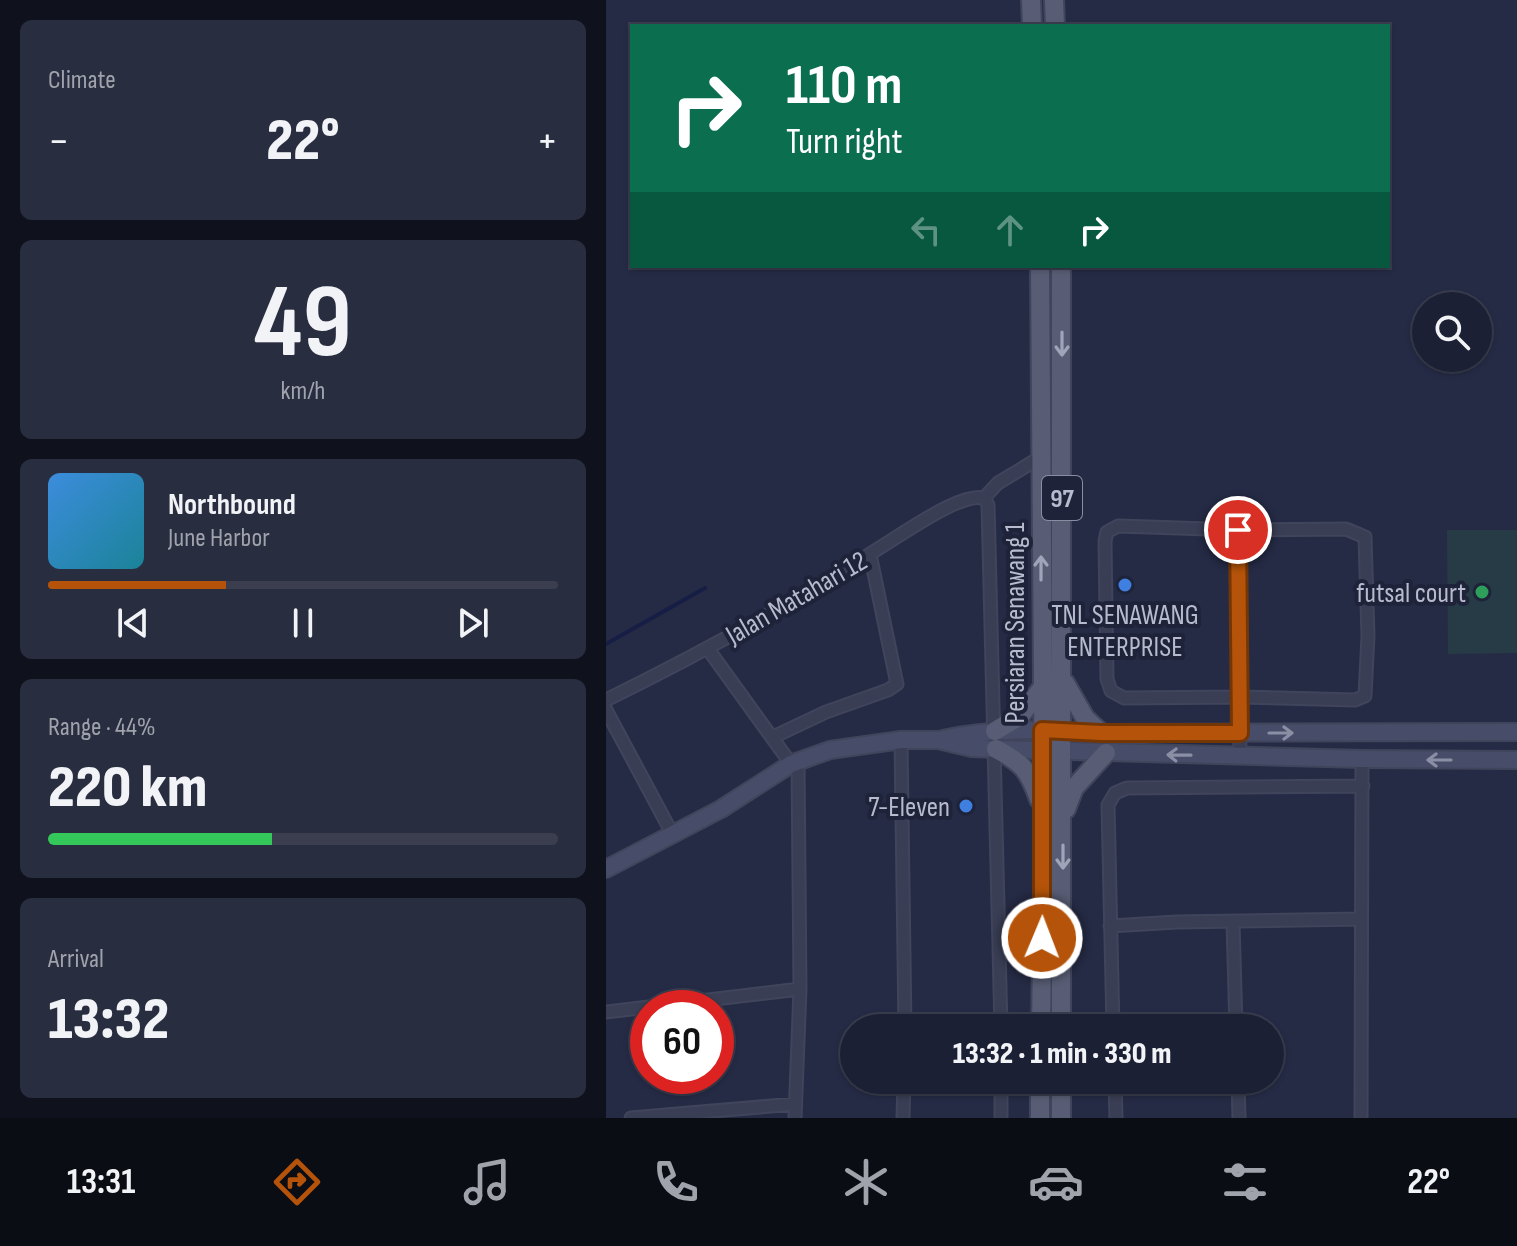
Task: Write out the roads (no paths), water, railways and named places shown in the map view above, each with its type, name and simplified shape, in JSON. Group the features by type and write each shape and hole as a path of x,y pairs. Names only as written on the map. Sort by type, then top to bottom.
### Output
{"main road":[{"path":"1031,0 1032,24"},
{"path":"1054,0 1055,24"},
{"name":"Persiaran Senawang 1","path":"1040,268 1041,1014"},
{"name":"Persiaran Senawang 1","path":"1061,268 1061,1014"},
{"path":"1062,677 1076,704 1101,733"},
{"path":"1042,688 1020,716 995,740 1018,760 1032,778 1042,810"},
{"path":"1063,816 1074,788 1106,753"},
{"path":"1040,1094 1040,1118"},
{"path":"1061,1094 1061,1118"}],"street":[{"path":"1001,1014 988,505 984,498 998,483 1041,457"},
{"name":"Jalan Matahari 12","path":"606,700 708,649 825,583 928,517 976,496 984,498"},
{"path":"1118,526 1238,530 1346,529 1365,537 1368,660 1365,696 1355,700 1124,698 1111,691 1107,679 1107,532 1118,526"},
{"path":"1238,530 1240,756"},
{"path":"773,737 897,684 870,554"},
{"path":"708,649 794,763 800,989 795,1118"},
{"path":"606,710 673,835"},
{"path":"995,740 1042,730 1101,733 1517,732"},
{"path":"901,740 905,1014"},
{"path":"606,869 721,809 794,763 850,746 901,740 995,740 1043,750 1106,753 1517,760"},
{"path":"1361,1118 1362,759"},
{"path":"1113,1014 1108,805 1115,793 1127,788 1363,786"},
{"path":"1110,926 1361,919"},
{"path":"1233,922 1236,1014"},
{"path":"606,1012 800,989"},
{"path":"903,1118 904,1094"},
{"path":"1001,1094 1001,1118"},
{"path":"1115,1094 1116,1118"},
{"path":"1238,1094 1239,1118"},
{"path":"631,1118 795,1104"}],"waterway":[{"path":"606,644 705,588"}],"place":[{"name":"TNL SENAWANG ENTERPRISE","path":"1125,585"},
{"name":"futsal court","path":"1482,592"},
{"name":"7-Eleven","path":"966,806"}]}
